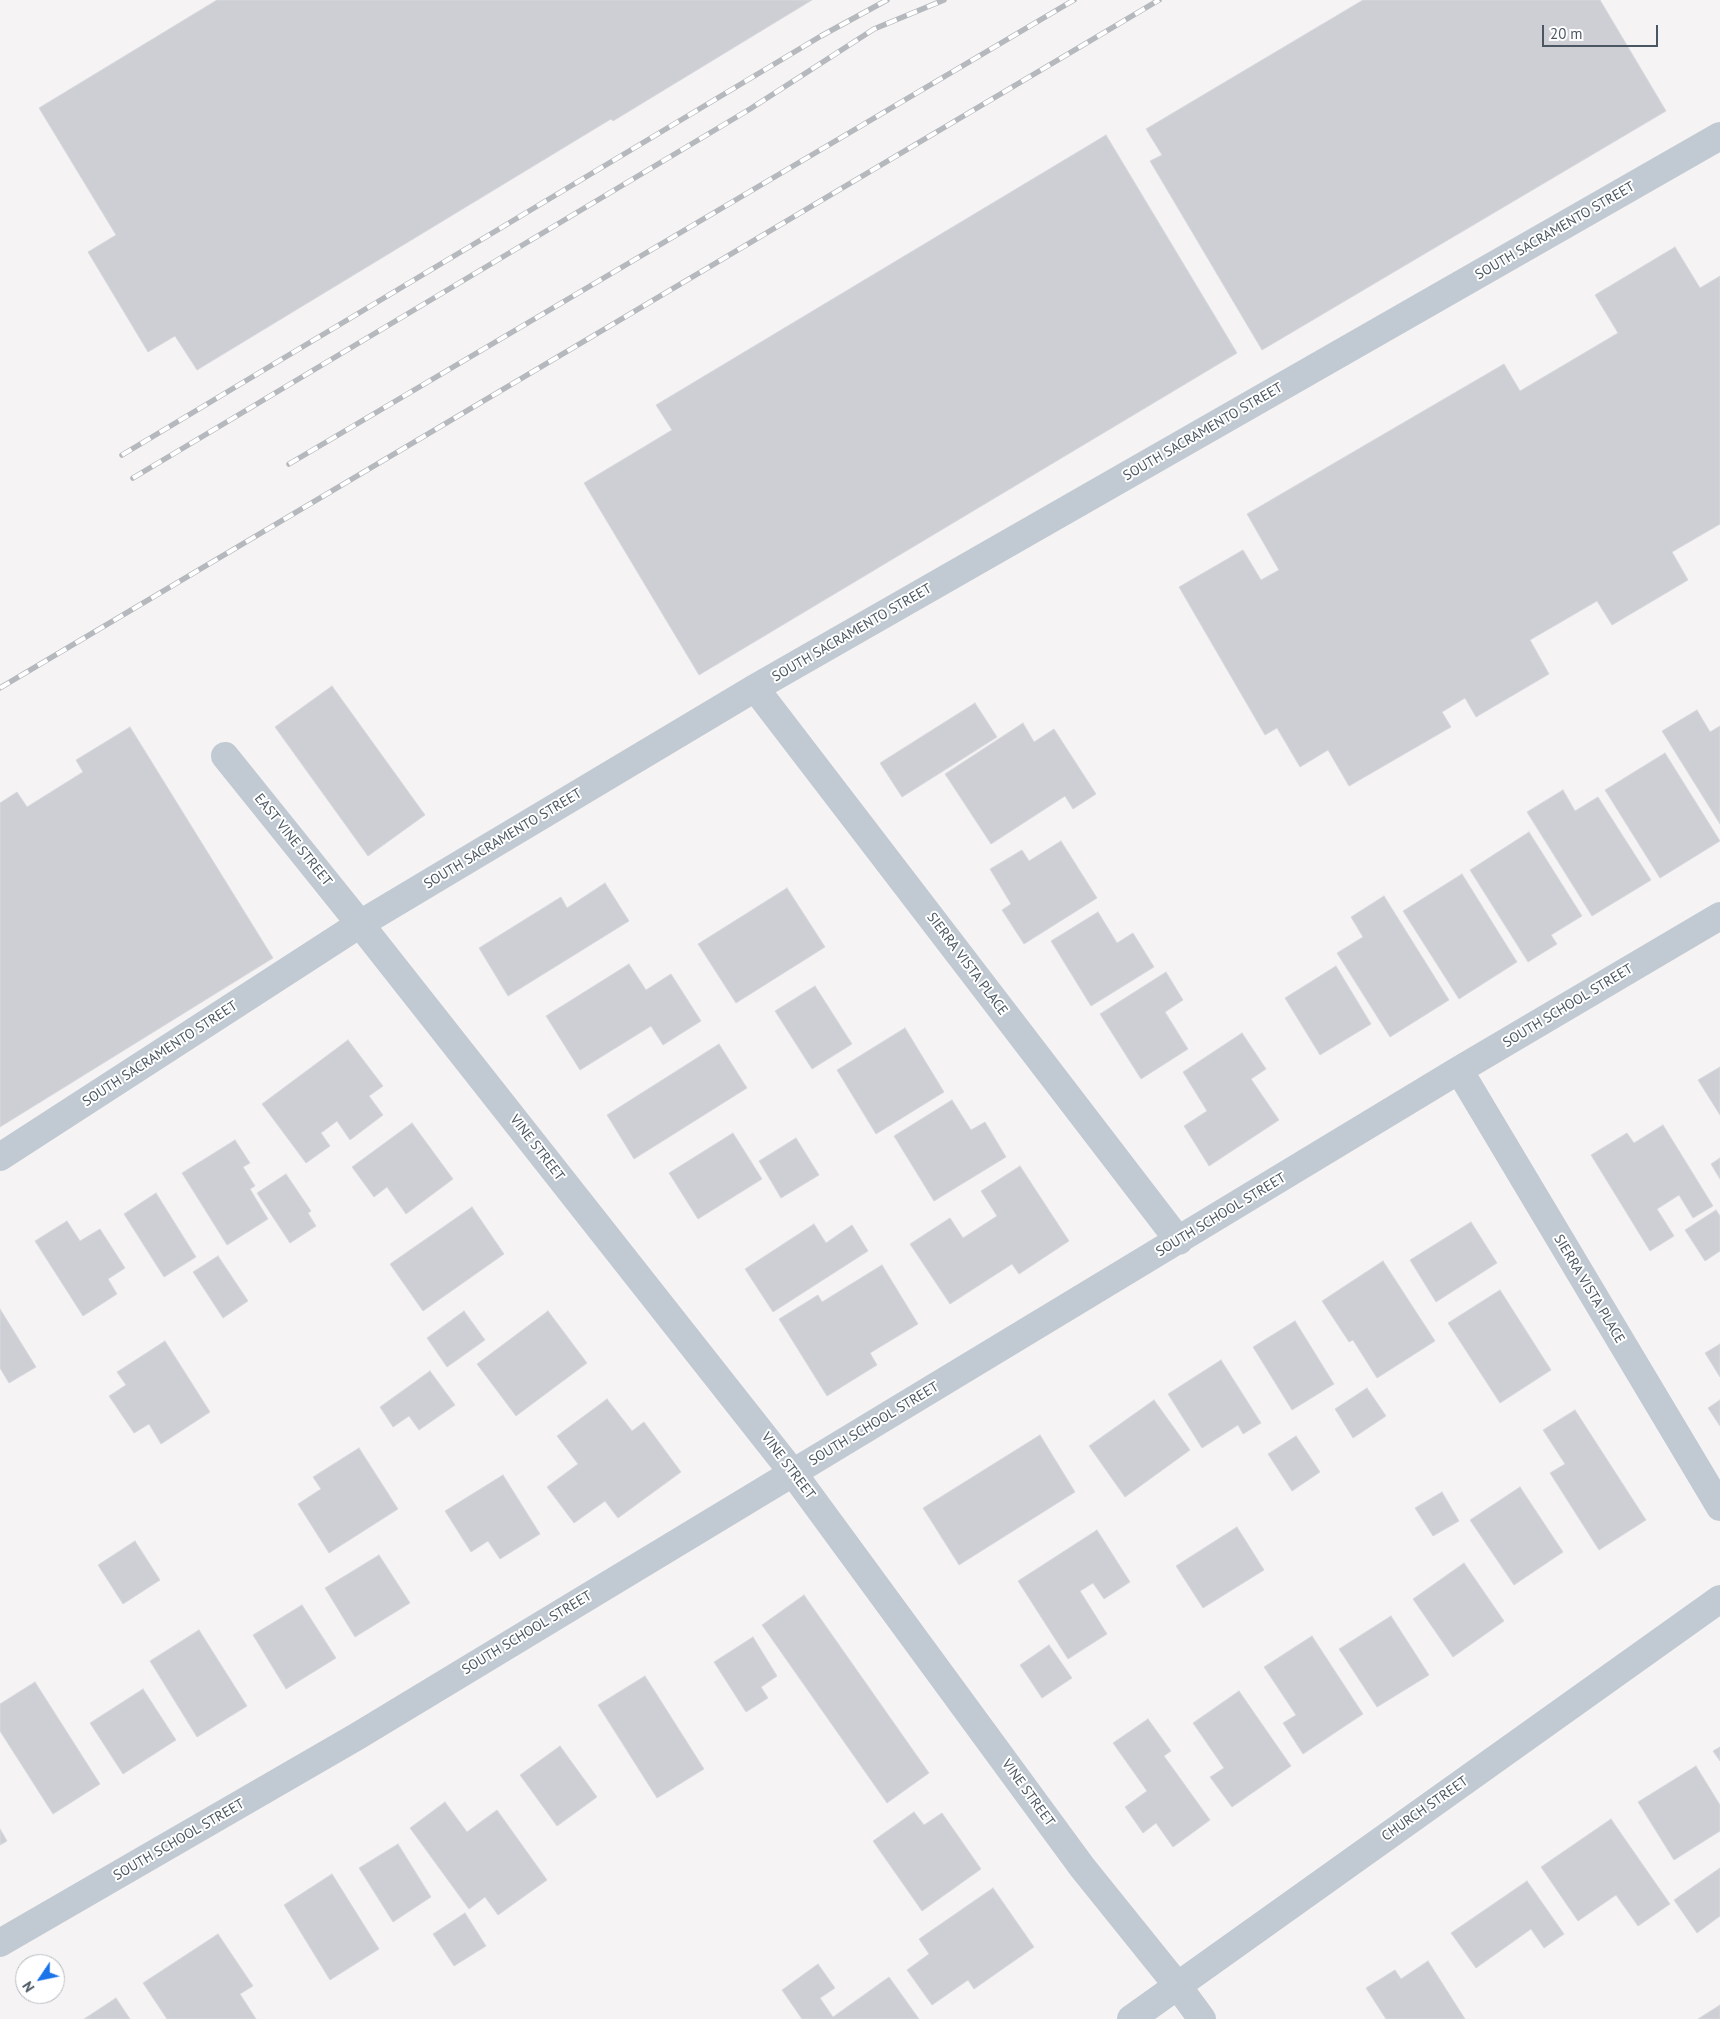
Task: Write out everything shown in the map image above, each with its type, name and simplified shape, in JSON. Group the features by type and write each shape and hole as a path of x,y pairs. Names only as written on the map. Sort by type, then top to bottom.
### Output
{"street":[{"name":"SOUTH SACRAMENTO STREET","path":"0,1157 360,924 755,688 1720,136"},
{"name":"SIERRA VISTA PLACE","path":"755,688 1179,1241"},
{"name":"EAST VINE STREET","path":"226,756 360,924"},
{"name":"SOUTH SCHOOL STREET","path":"0,1943 356,1737 1459,1070 1720,916"},
{"name":"VINE STREET","path":"360,924 794,1472 1082,1867 1202,2019"},
{"name":"SIERRA VISTA PLACE","path":"1459,1070 1720,1507"},
{"name":"CHURCH STREET","path":"1131,2019 1720,1599"}],"building":[{"path":"217,0 812,0 613,121 611,119 197,370 175,336 148,352 88,252 116,235 39,108"},
{"path":"1363,0 1600,0 1666,111 1262,350 1150,161 1162,155 1146,129"},
{"path":"1106,135 1237,353 699,675 584,483 672,430 656,405"},
{"path":"1675,247 1700,288 1720,276 1720,524 1672,552 1688,580 1612,625 1597,601 1530,640 1549,674 1476,717 1465,698 1442,712 1451,727 1349,786 1328,750 1300,767 1277,728 1265,735 1179,587 1243,550 1261,580 1279,570 1247,514 1504,364 1520,391 1618,333 1595,295"},
{"path":"332,686 425,815 368,856 275,727"},
{"path":"975,703 997,737 902,797 880,763"},
{"path":"1697,710 1710,732 1720,726 1720,824 1662,731"},
{"path":"1023,723 1034,742 1054,729 1096,794 1073,809 1065,796 991,844 945,774"},
{"path":"130,727 273,958 0,1127 0,803 17,792 27,807 83,772 76,760"},
{"path":"1665,753 1720,841 1660,878 1605,790"},
{"path":"1563,790 1575,811 1598,797 1651,880 1592,916 1527,812"},
{"path":"1529,832 1582,916 1551,935 1557,944 1528,962 1470,870"},
{"path":"1061,841 1097,898 1024,944 1002,910 1011,904 990,869 1022,850 1029,861"},
{"path":"1462,874 1517,962 1459,999 1403,911"},
{"path":"605,883 629,921 508,996 479,948 561,897 567,908"},
{"path":"787,888 825,947 736,1003 698,944"},
{"path":"1384,896 1449,1000 1390,1037 1337,953 1363,937 1351,917"},
{"path":"1098,912 1117,943 1133,933 1154,967 1091,1006 1051,941"},
{"path":"629,964 646,990 671,974 701,1021 663,1045 651,1026 580,1070 546,1016"},
{"path":"1336,966 1371,1024 1320,1055 1285,998"},
{"path":"1166,972 1183,1000 1165,1012 1188,1049 1141,1079 1100,1014"},
{"path":"815,986 852,1044 812,1069 775,1011"},
{"path":"905,1028 944,1092 876,1134 837,1070"},
{"path":"1242,1033 1266,1069 1251,1079 1279,1120 1209,1166 1184,1126 1207,1111 1183,1072"},
{"path":"348,1040 383,1086 369,1096 383,1115 350,1140 337,1121 321,1133 330,1146 306,1163 262,1104"},
{"path":"719,1044 747,1088 634,1159 607,1115"},
{"path":"1720,1067 1720,1115 1698,1080"},
{"path":"952,1100 971,1130 985,1122 1006,1157 934,1201 894,1136"},
{"path":"412,1123 453,1179 406,1214 387,1187 374,1197 352,1167"},
{"path":"1663,1125 1713,1206 1693,1218 1679,1195 1657,1209 1674,1236 1650,1251 1591,1155 1627,1133 1634,1143"},
{"path":"733,1133 762,1179 698,1219 669,1173"},
{"path":"796,1138 819,1175 781,1198 759,1161"},
{"path":"235,1140 250,1163 243,1167 255,1186 250,1189 268,1219 227,1245 182,1173"},
{"path":"1720,1158 1720,1179 1711,1164"},
{"path":"1020,1166 1069,1241 1019,1274 1012,1264 950,1304 910,1244 950,1218 963,1238 997,1216 981,1191"},
{"path":"286,1174 311,1211 308,1213 316,1226 290,1243 257,1193"},
{"path":"156,1193 196,1257 164,1277 124,1214"},
{"path":"472,1207 504,1254 423,1311 390,1264"},
{"path":"1716,1210 1720,1216 1720,1251 1705,1261 1685,1230"},
{"path":"67,1221 80,1241 100,1229 125,1268 108,1279 117,1294 83,1316 35,1241"},
{"path":"1471,1222 1497,1263 1436,1302 1410,1260"},
{"path":"814,1224 826,1243 852,1225 868,1251 773,1312 745,1269"},
{"path":"218,1256 248,1301 223,1318 193,1272"},
{"path":"1383,1261 1435,1341 1377,1378 1353,1340 1349,1342 1322,1301"},
{"path":"882,1265 918,1324 870,1353 877,1365 827,1396 779,1319 818,1295 822,1302"},
{"path":"1500,1290 1551,1370 1500,1403 1448,1323"},
{"path":"0,1309 36,1367 9,1383 0,1368"},
{"path":"464,1311 485,1340 447,1367 427,1338"},
{"path":"548,1311 587,1363 516,1416 477,1364"},
{"path":"1295,1321 1334,1384 1292,1410 1253,1347"},
{"path":"165,1341 210,1412 161,1444 149,1424 134,1433 109,1396 126,1385 117,1372"},
{"path":"1720,1344 1720,1377 1705,1353"},
{"path":"1221,1360 1261,1423 1243,1434 1238,1425 1202,1448 1168,1394"},
{"path":"430,1371 455,1405 419,1430 409,1416 393,1427 380,1407"},
{"path":"1367,1388 1386,1416 1353,1438 1335,1409"},
{"path":"607,1399 632,1431 644,1422 681,1472 618,1518 605,1501 574,1523 547,1487 578,1464 557,1436"},
{"path":"1154,1400 1190,1450 1125,1497 1089,1446"},
{"path":"1720,1400 1720,1426 1708,1408"},
{"path":"1575,1410 1646,1520 1599,1550 1550,1473 1565,1464 1543,1430"},
{"path":"1040,1435 1075,1492 959,1565 923,1508"},
{"path":"1296,1436 1320,1472 1292,1491 1268,1454"},
{"path":"359,1448 398,1509 329,1553 298,1504 321,1489 313,1477"},
{"path":"503,1475 540,1534 500,1559 488,1541 471,1552 445,1511"},
{"path":"1520,1487 1563,1552 1514,1585 1470,1520"},
{"path":"1442,1492 1459,1521 1433,1536 1415,1508"},
{"path":"1237,1527 1264,1570 1203,1608 1176,1566"},
{"path":"1097,1530 1130,1582 1104,1599 1093,1583 1080,1591 1107,1634 1068,1659 1018,1581"},
{"path":"135,1541 160,1580 123,1604 98,1565"},
{"path":"379,1555 410,1603 355,1637 325,1588"},
{"path":"1464,1563 1504,1621 1453,1657 1413,1599"},
{"path":"804,1595 929,1773 887,1803 762,1625"},
{"path":"302,1605 336,1658 286,1689 253,1635"},
{"path":"1391,1616 1429,1675 1377,1707 1339,1649"},
{"path":"199,1630 247,1706 197,1737 150,1661"},
{"path":"1312,1636 1363,1714 1303,1754 1283,1723 1296,1715 1264,1667"},
{"path":"753,1637 777,1676 761,1687 768,1698 746,1712 714,1662"},
{"path":"1049,1645 1072,1678 1042,1698 1020,1665"},
{"path":"645,1676 704,1769 657,1798 598,1705"},
{"path":"35,1682 100,1784 53,1814 0,1731 0,1704"},
{"path":"143,1689 176,1740 123,1774 90,1723"},
{"path":"1239,1691 1291,1766 1232,1807 1210,1777 1224,1768 1193,1723"},
{"path":"1148,1719 1171,1751 1164,1756 1210,1820 1173,1847 1156,1823 1143,1833 1125,1807 1147,1791 1113,1743"},
{"path":"560,1746 597,1797 557,1826 520,1775"},
{"path":"1720,1747 1720,1761 1713,1751"},
{"path":"1696,1766 1720,1805 1720,1831 1674,1860 1638,1802"},
{"path":"445,1802 467,1832 497,1810 547,1880 498,1915 485,1897 469,1909 410,1828"},
{"path":"914,1812 924,1825 942,1813 981,1869 922,1911 873,1841"},
{"path":"1611,1819 1670,1904 1638,1926 1616,1895 1578,1921 1541,1867"},
{"path":"0,1829 7,1841 0,1845"},
{"path":"398,1844 431,1897 393,1922 359,1868"},
{"path":"1720,1868 1720,1916 1697,1933 1674,1900"},
{"path":"332,1874 379,1949 330,1980 284,1905"},
{"path":"1527,1881 1564,1934 1544,1948 1531,1929 1476,1968 1451,1933"},
{"path":"993,1888 1034,1947 974,1989 968,1980 932,2005 907,1970 929,1954 919,1939"},
{"path":"465,1913 486,1946 454,1966 433,1934"},
{"path":"218,1934 253,1986 240,1994 256,2019 167,2019 143,1983"},
{"path":"1428,1961 1465,2019 1386,2019 1366,1988 1395,1970 1401,1979"},
{"path":"818,1964 835,1988 820,1998 833,2017 889,1977 919,2019 802,2019 782,1990"},
{"path":"116,1998 130,2019 84,2019"},
{"path":"1720,2005 1720,2019 1698,2019"}],"railway":[{"path":"122,455 821,36 887,0"},
{"path":"133,478 750,109 874,29 944,0"},
{"path":"289,464 1074,0"},
{"path":"0,688 1159,0"}]}
